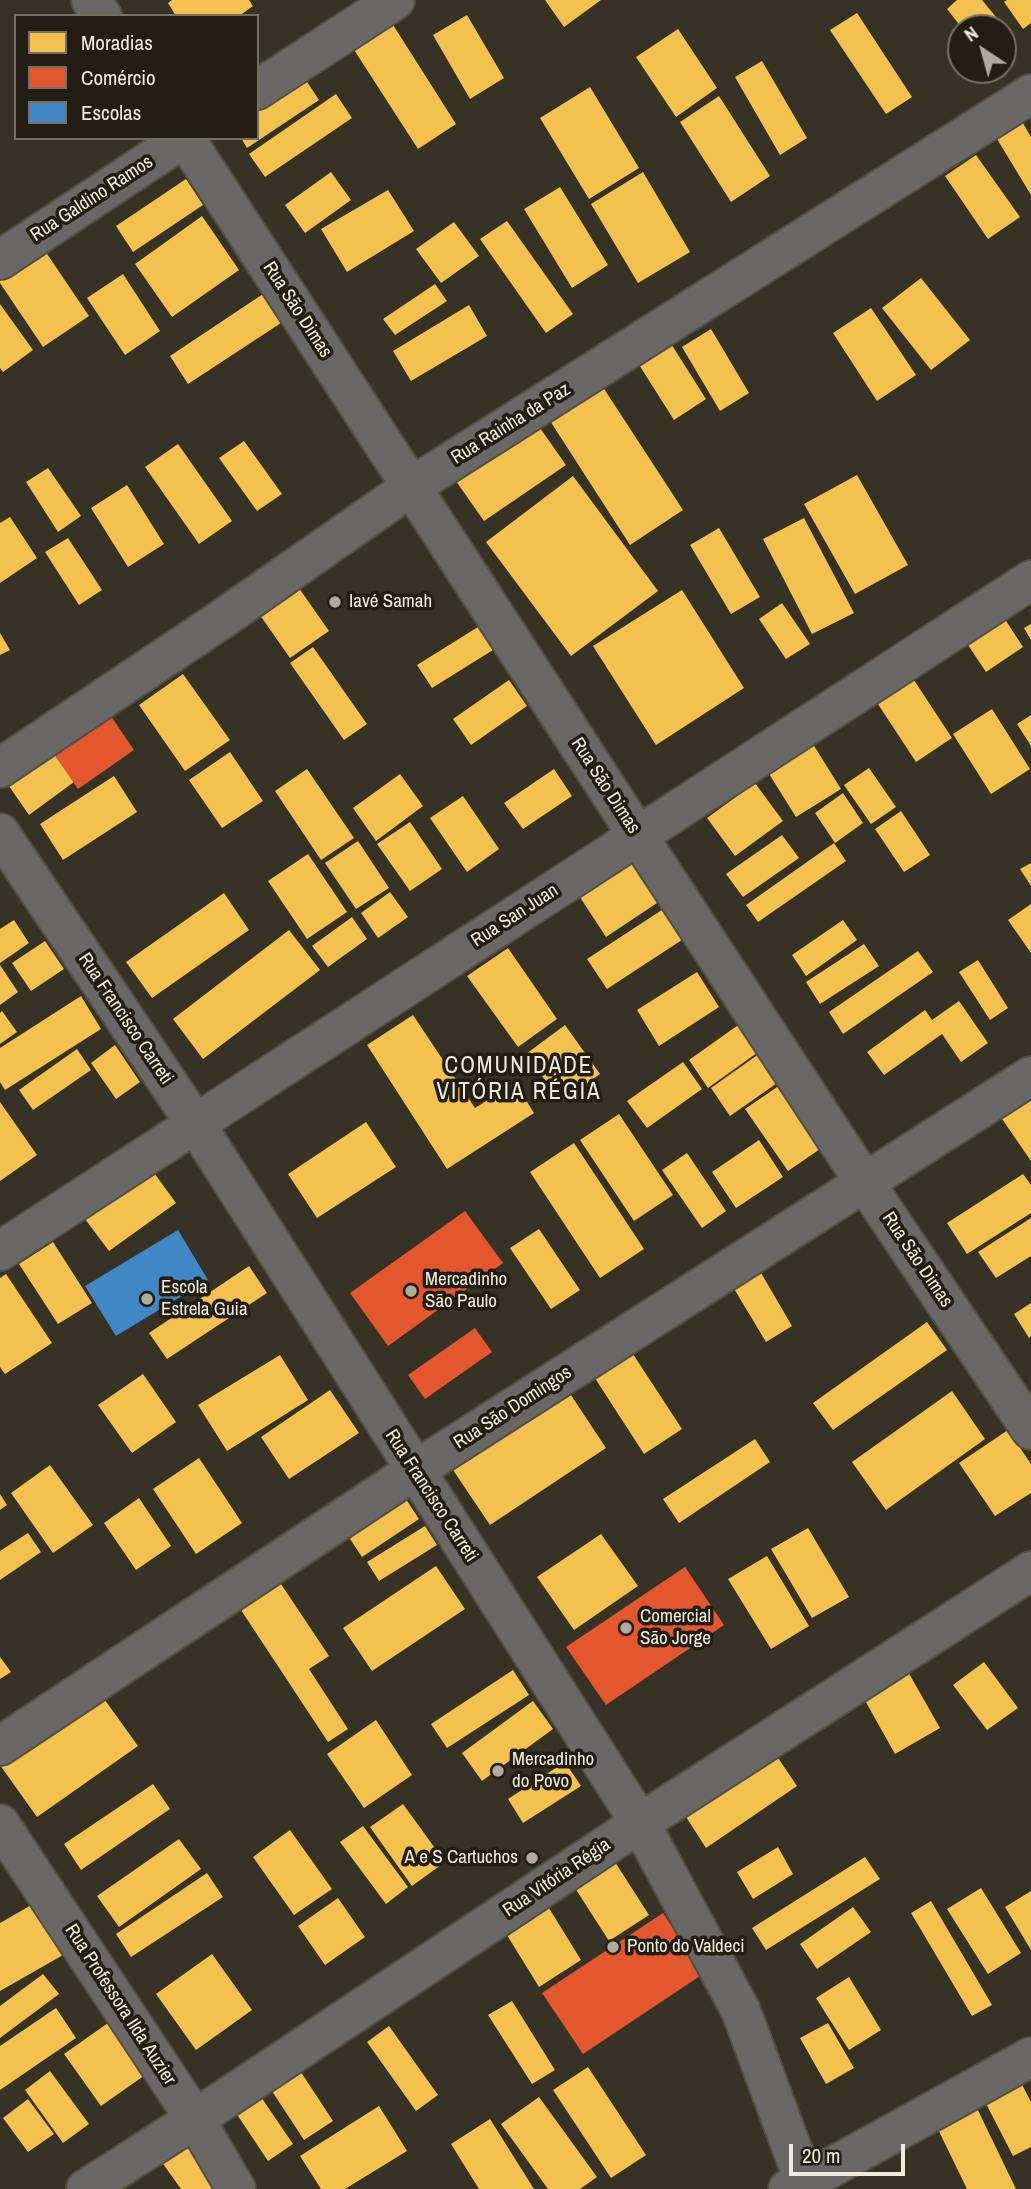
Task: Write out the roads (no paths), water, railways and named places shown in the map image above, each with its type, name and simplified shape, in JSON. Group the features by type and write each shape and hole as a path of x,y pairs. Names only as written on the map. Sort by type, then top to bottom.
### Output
{"street":[{"path":"259,89 395,0"},
{"name":"Rua Rainha da Paz","path":"0,768 225,617 411,487 1031,94"},
{"name":"Rua Galdino Ramos","path":"0,260 181,140"},
{"name":"Rua São Dimas","path":"185,140 865,1183 1031,1430"},
{"name":"Rua San Juan","path":"0,1251 1031,580"},
{"name":"Rua Francisco Carreti","path":"0,833 195,1123 640,1823 741,2011 800,2187"},
{"name":"Rua São Domingos","path":"0,1745 414,1471 1031,1076"},
{"name":"Rua Vitória Régia","path":"86,2189 640,1823 1031,1571"},
{"name":"Rua Professora Ilda Auzier","path":"0,1824 195,2119 236,2189"},
{"path":"800,2187 1031,2057"}],"place":[{"name":"Iavé Samah","path":"335,602"},
{"name":"Mercadinho São Paulo","path":"411,1291"},
{"name":"Escola Estrela Guia","path":"147,1299"},
{"name":"Comercial São Jorge","path":"626,1628"},
{"name":"Mercadinho do Povo","path":"498,1771"},
{"name":"A e S Cartuchos","path":"532,1858"},
{"name":"Ponto do Valdeci","path":"613,1947"}],"district":[{"name":"COMUNIDADE VITÓRIA RÉGIA","path":"519,1080"}]}
